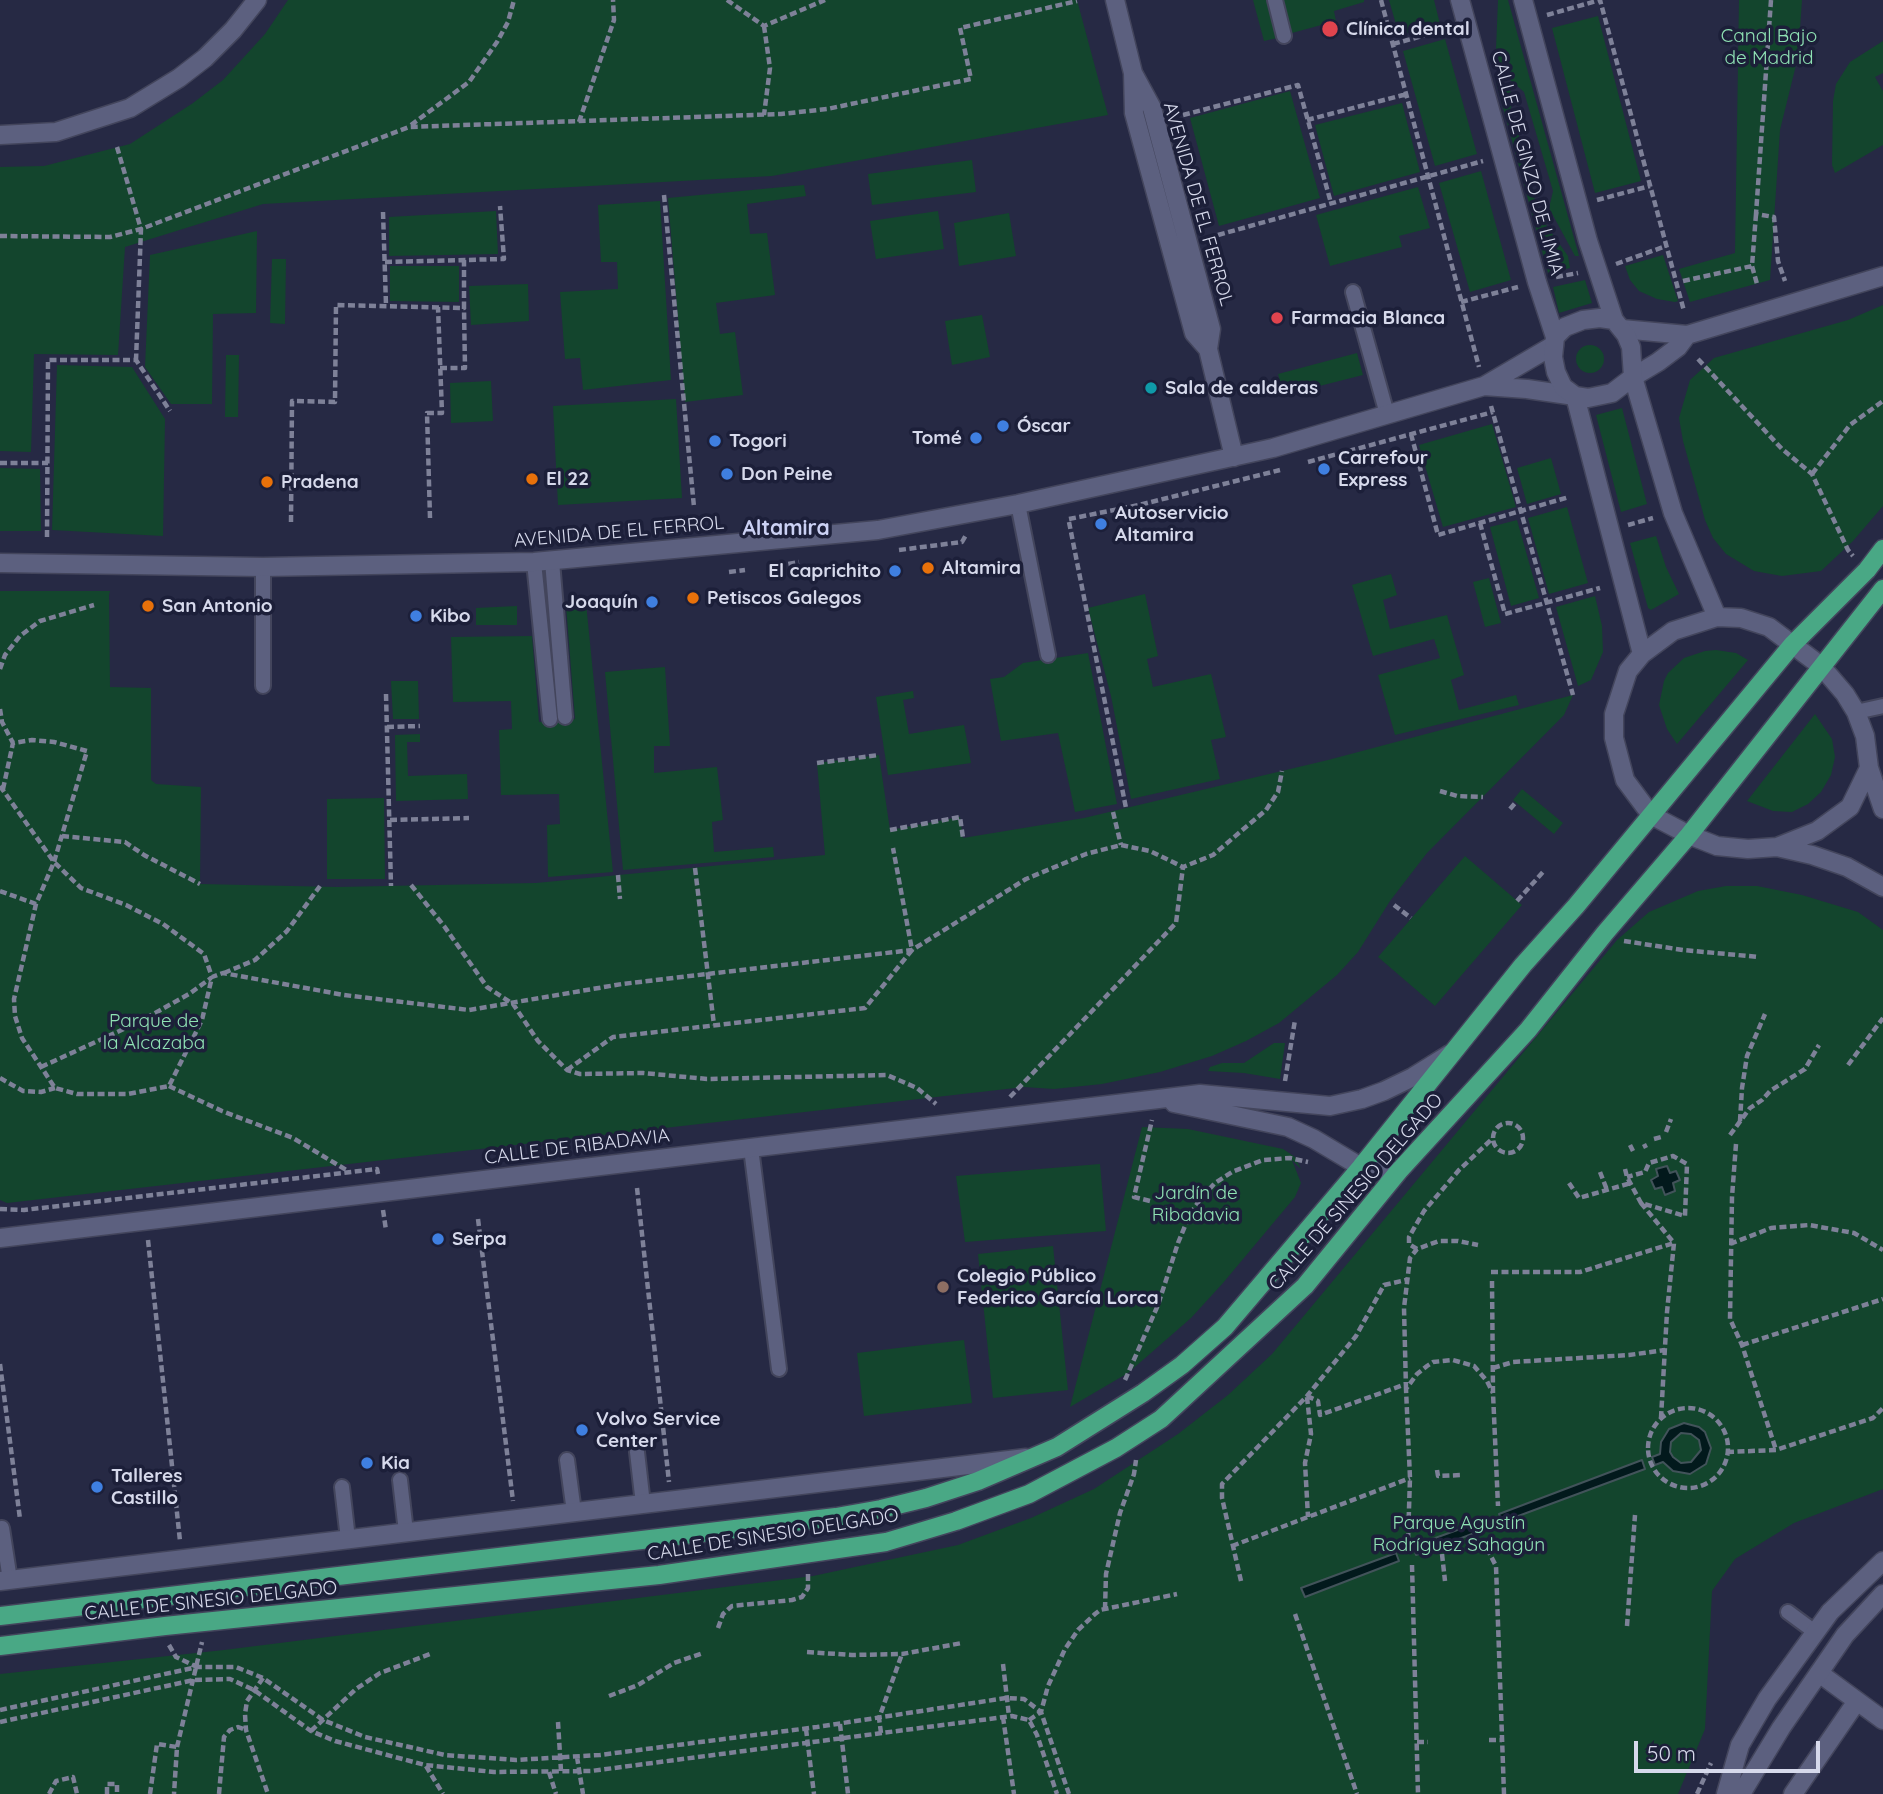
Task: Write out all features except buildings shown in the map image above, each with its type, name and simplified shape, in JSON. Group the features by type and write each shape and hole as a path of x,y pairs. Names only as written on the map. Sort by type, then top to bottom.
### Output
{"main road":[{"name":"CALLE DE SINESIO DELGADO","path":"0,1616 836,1517 926,1498 978,1481 1057,1447 1133,1400 1204,1347 1273,1272 1456,1051 1523,965 1576,906 1793,644 1867,570 1883,549"},
{"name":"CALLE DE SINESIO DELGADO","path":"0,1646 659,1575 886,1542 956,1521 1041,1488 1116,1448 1161,1419 1305,1286 1398,1172 1528,1030 1605,933 1689,835 1883,589"}],"street":[{"path":"0,135 56,132 130,108 179,78 205,58 233,30 257,0"},
{"name":"AVENIDA DE EL FERROL","path":"1116,0 1133,74 1134,113 1140,138 1194,333 1208,349 1234,457"},
{"name":"CALLE DE GINZO DE LIMIA","path":"1460,0 1554,341"},
{"name":"CALLE DE GINZO DE LIMIA","path":"1523,0 1588,241 1618,325"},
{"path":"1687,335 1668,355 1612,394 1588,398 1575,396 1563,387 1556,372 1554,341 1565,327 1583,320 1600,318 1618,325 1687,335 1883,276"},
{"path":"1618,325 1631,347 1633,377 1679,530 1717,617"},
{"name":"AVENIDA DE EL FERROL","path":"0,563 263,567 543,562 878,530 1018,504 1234,457 1484,386 1554,341"},
{"name":"AVENIDA DE EL FERROL","path":"1484,386 1575,396"},
{"path":"1575,396 1642,654"},
{"path":"1883,809 1865,736 1856,712 1845,694 1821,666 1769,627 1741,618 1717,617 1673,631 1642,654 1628,671 1614,714 1614,737 1625,780 1651,815 1717,846 1748,849 1777,847 1812,855 1847,867 1883,887"},
{"path":"1777,847 1817,831 1850,807 1876,772"},
{"name":"CALLE DE RIBADAVIA","path":"1,1237 1200,1094 1330,1106 1384,1091 1456,1051"},
{"name":"CALLE DE RIBADAVIA","path":"1157,1099 1288,1127 1361,1167 1398,1172"},
{"name":"CALLE DE SINESIO DELGADO","path":"5,1580 1037,1457"},
{"path":"1726,1794 1740,1745 1767,1699 1815,1632 1852,1589 1883,1561"},
{"path":"1741,1794 1781,1728 1845,1635 1883,1594"},
{"path":"1819,1673 1883,1720"},
{"path":"1793,1794 1857,1701"}],"lane":[{"path":"1275,0 1283,36"},
{"path":"1353,292 1387,414"},
{"path":"1018,504 1048,655"},
{"path":"543,562 558,718"},
{"path":"263,567 263,686"},
{"path":"1856,712 1883,706"},
{"path":"751,1147 779,1369"},
{"path":"637,1451 643,1504"},
{"path":"567,1460 574,1512"},
{"path":"400,1480 406,1532"},
{"path":"342,1487 348,1539"},
{"path":"2,1528 5,1580"},
{"path":"1788,1612 1815,1632"}],"path":[{"path":"0,236 110,237 141,229 409,127 469,82 508,22 514,0"},
{"path":"579,122 614,20 613,0"},
{"path":"727,0 764,26 770,68 764,115"},
{"path":"764,26 825,0"},
{"path":"1381,0 1484,386 1522,510 1573,695"},
{"path":"1546,15 1600,0 1684,311"},
{"path":"1757,284 1752,267 1770,0"},
{"path":"409,127 764,115 827,109 971,79 960,28 1077,1"},
{"path":"1393,44 1448,29"},
{"path":"1183,115 1298,85 1331,203"},
{"path":"1307,120 1407,94"},
{"path":"117,147 141,229 136,360 170,411"},
{"path":"1218,235 1502,156"},
{"path":"1597,200 1650,186"},
{"path":"664,195 694,506"},
{"path":"384,261 504,260 500,206"},
{"path":"383,212 386,305"},
{"path":"1756,215 1774,217 1778,261 1785,281"},
{"path":"1616,264 1666,246"},
{"path":"440,368 465,368 464,260"},
{"path":"1683,281 1752,267"},
{"path":"1548,279 1585,271"},
{"path":"1461,302 1519,287"},
{"path":"291,522 292,401 335,402 336,305 464,308"},
{"path":"430,519 427,413 442,413 438,307"},
{"path":"1698,359 1782,449 1812,474 1848,550"},
{"path":"47,537 48,360 136,360"},
{"path":"1812,474 1850,425 1883,401"},
{"path":"1411,434 1438,535 1569,498"},
{"path":"0,463 48,463"},
{"path":"1624,526 1653,519"},
{"path":"1069,522 1126,808"},
{"path":"1480,523 1505,614 1600,588"},
{"path":"778,566 799,562"},
{"path":"729,572 745,570"},
{"path":"0,669 5,655 20,636 40,621 94,605"},
{"path":"386,694 391,886"},
{"path":"0,709 2,722 13,743 1,788 54,862 80,888 126,905 163,923 204,954 212,977 202,1020 169,1086"},
{"path":"387,727 420,726"},
{"path":"13,743 32,740 54,742 88,751 54,862 36,904 14,999 15,1016 22,1038 55,1088"},
{"path":"817,763 879,755"},
{"path":"567,1070 612,1037 865,1008 912,950 1027,879 1086,854 1121,845 1150,851 1183,867 1213,855 1266,810 1278,792 1282,771"},
{"path":"1440,791 1457,796 1483,797"},
{"path":"1510,809 1516,802"},
{"path":"1113,812 1121,845"},
{"path":"890,830 960,817 963,838"},
{"path":"390,820 469,818"},
{"path":"62,836 125,842 172,871 200,884"},
{"path":"893,848 912,950"},
{"path":"1010,1097 1176,923 1183,867"},
{"path":"695,868 714,1025"},
{"path":"1517,901 1543,872"},
{"path":"618,875 620,899"},
{"path":"411,885 444,926 487,988 513,1004 538,1041 567,1070 580,1074 643,1073 707,1079 887,1075 917,1088 937,1105"},
{"path":"41,1068 158,1012 212,977 255,960 288,931 320,886"},
{"path":"0,891 36,904"},
{"path":"1394,905 1411,918"},
{"path":"1617,940 1759,957"},
{"path":"223,973 344,995 469,1010 622,984 912,950"},
{"path":"1740,1122 1747,1056 1765,1014"},
{"path":"1848,1065 1883,1018"},
{"path":"1284,1090 1295,1020"},
{"path":"1730,1135 1750,1108 1770,1091 1805,1069 1819,1045"},
{"path":"0,1078 23,1091 41,1092 55,1088 77,1094 118,1094 169,1086 222,1111 293,1138 349,1172 24,1210 0,1209"},
{"path":"1666,1132 1671,1119"},
{"path":"1150,1201 1134,1197 1153,1120"},
{"path":"1417,1249 1409,1244 1409,1237 1424,1211 1459,1170 1492,1139 1498,1126 1505,1123 1517,1126 1523,1136 1519,1148 1506,1153 1494,1146 1492,1139"},
{"path":"1654,1139 1661,1137"},
{"path":"1735,1144 1730,1319 1742,1345 1776,1450"},
{"path":"1630,1145 1633,1151"},
{"path":"1628,1177 1645,1172 1649,1163 1673,1156 1687,1164 1685,1216 1641,1203"},
{"path":"1124,1384 1158,1305 1176,1247 1190,1214 1202,1197 1216,1183 1233,1172 1263,1160 1290,1158 1308,1162"},
{"path":"1625,1169 1641,1203 1674,1243 1661,1419"},
{"path":"1600,1172 1607,1190"},
{"path":"1569,1183 1579,1198 1631,1183"},
{"path":"636,1188 672,1500"},
{"path":"478,1219 515,1519"},
{"path":"146,1220 182,1559"},
{"path":"1731,1244 1770,1228 1809,1226 1854,1233 1883,1250"},
{"path":"1408,1540 1410,1478 1406,1386 1406,1279 1409,1258 1417,1249 1435,1242 1449,1240 1478,1245"},
{"path":"1491,1272 1580,1272 1674,1243"},
{"path":"1241,1581 1222,1498 1222,1484 1307,1396 1362,1328 1384,1285 1406,1279"},
{"path":"1492,1281 1498,1506"},
{"path":"1742,1345 1883,1299"},
{"path":"1493,1368 1513,1362 1629,1355 1665,1350"},
{"path":"1307,1396 1318,1401 1320,1415 1406,1386 1433,1362 1453,1360 1474,1366 1493,1393"},
{"path":"0,1364 21,1525"},
{"path":"1307,1396 1311,1434 1305,1464 1308,1517"},
{"path":"1690,1408 1702,1411 1722,1428 1727,1440 1727,1452 1724,1465 1716,1476 1705,1484 1692,1488 1667,1482 1657,1473 1647,1448 1650,1435 1661,1419 1677,1409 1690,1408"},
{"path":"1727,1452 1776,1450 1872,1418 1883,1408"},
{"path":"1105,1609 1105,1574 1120,1513 1134,1474 1138,1449"},
{"path":"1437,1470 1438,1476 1462,1475"},
{"path":"1233,1546 1410,1478"},
{"path":"1627,1626 1635,1516"},
{"path":"1482,1539 1496,1566 1504,1794"},
{"path":"1442,1554 1445,1581"},
{"path":"1412,1565 1418,1794"},
{"path":"718,1628 723,1614 732,1606 802,1597 808,1588 808,1568"},
{"path":"1029,1720 1041,1712 1048,1686 1065,1649 1088,1619 1105,1609 1177,1594"},
{"path":"1295,1614 1357,1794"},
{"path":"174,1794 177,1747 202,1639"},
{"path":"167,1642 176,1657 197,1667"},
{"path":"807,1652 902,1654 962,1643"},
{"path":"609,1696 638,1685 674,1663 703,1653"},
{"path":"311,1731 356,1689 380,1673 430,1654"},
{"path":"881,1733 879,1718 902,1654"},
{"path":"1003,1664 1014,1794"},
{"path":"0,1710 197,1667 236,1667 263,1678 323,1720 365,1737 445,1755 493,1759 577,1757 806,1729 1006,1698 1024,1699 1041,1712 1069,1794"},
{"path":"263,1678 247,1702 245,1714 246,1730 268,1794"},
{"path":"0,1723 194,1680 230,1679 254,1690 311,1731 335,1741 425,1765 471,1772 579,1772 1023,1717 1029,1720 1038,1735 1057,1794"},
{"path":"558,1722 561,1771"},
{"path":"840,1724 848,1794"},
{"path":"219,1794 224,1737 230,1730 238,1727 246,1730"},
{"path":"806,1729 814,1794"},
{"path":"1489,1740 1502,1740"},
{"path":"1417,1742 1428,1742"},
{"path":"150,1794 157,1744 177,1747"},
{"path":"577,1757 583,1794"},
{"path":"425,1765 443,1794"},
{"path":"549,1772 556,1794"},
{"path":"49,1794 56,1781 73,1777 77,1794"},
{"path":"107,1794 107,1784 117,1784 117,1794"}],"green space":[{"path":"288,0 1077,0 1108,115 772,176 263,204 125,247 118,355 34,354 31,452 0,451 0,167 44,166 130,144 223,80 265,34"},
{"path":"1253,0 1267,0 1277,38 1264,41"},
{"path":"1283,0 1364,2 1334,11 1336,21 1292,33"},
{"path":"1389,0 1434,0 1440,24 1399,35"},
{"path":"1498,0 1508,0 1579,256 1575,256 1549,208 1553,191 1524,92 1502,73 1496,49"},
{"name":"Canal Bajo de Madrid","path":"1739,0 1802,0 1798,57 1780,130 1770,280 1690,302 1679,269 1735,253"},
{"path":"1598,16 1641,181 1595,193 1552,28"},
{"path":"1445,39 1477,154 1435,166 1403,51"},
{"path":"1883,41 1883,73 1875,77 1883,91 1883,145 1835,173 1832,165 1833,101 1836,84 1850,62"},
{"path":"1497,80 1516,96 1510,110 1513,127 1527,148 1533,194 1542,219 1568,256 1570,268 1548,273"},
{"path":"1290,91 1320,198 1219,226 1190,118"},
{"path":"1402,103 1420,172 1334,196 1315,125"},
{"path":"972,160 976,192 872,205 868,174"},
{"path":"1481,171 1511,280 1470,292 1439,183"},
{"path":"804,185 806,196 747,204 750,234 767,233 775,295 716,303 720,334 735,332 743,395 685,402 668,198"},
{"path":"1418,187 1430,228 1399,236 1402,247 1330,266 1316,215"},
{"path":"660,201 671,380 583,390 580,358 565,359 560,292 618,289 617,262 601,262 598,205"},
{"path":"496,211 498,254 389,256 389,217"},
{"path":"938,211 944,249 876,259 870,221"},
{"path":"1009,213 1016,256 959,266 954,223"},
{"path":"257,231 256,313 213,314 212,404 171,404 145,367 150,255"},
{"path":"1663,255 1678,301 1675,302 1657,299 1639,291 1630,280 1625,266"},
{"path":"272,259 286,259 285,324 270,323"},
{"path":"390,266 459,266 459,302 390,301"},
{"path":"1585,280 1592,303 1559,313 1553,287"},
{"path":"528,284 529,321 471,325 469,286"},
{"path":"1883,305 1883,506 1853,541 1821,571 1782,576 1754,571 1726,554 1713,538 1705,520 1679,418 1690,380 1714,358 1848,320"},
{"path":"982,315 990,357 952,365 945,321"},
{"path":"1590,345 1600,349 1604,359 1600,369 1590,373 1580,369 1576,359 1580,349"},
{"path":"1357,353 1363,375 1284,395 1278,374"},
{"path":"226,355 239,355 238,417 225,417"},
{"path":"57,365 132,367 165,419 163,536 52,530"},
{"path":"491,381 493,421 451,423 450,383"},
{"path":"676,399 682,498 558,505 553,406"},
{"path":"1622,408 1647,504 1621,512 1596,415"},
{"path":"1492,424 1516,507 1443,527 1419,445"},
{"path":"1551,458 1561,494 1527,504 1517,468"},
{"path":"0,468 40,469 41,531 0,531"},
{"path":"1567,507 1588,583 1549,594 1528,518"},
{"path":"1517,520 1539,598 1511,606 1490,527"},
{"path":"1656,536 1666,567 1679,594 1651,610 1648,608 1630,543"},
{"path":"1391,574 1397,595 1383,600 1390,629 1447,615 1464,675 1451,680 1459,710 1516,695 1519,705 1395,735 1378,675 1440,658 1434,639 1373,656 1352,585"},
{"path":"1489,578 1501,623 1485,627 1473,582"},
{"name":"Parque de la Alcazaba","path":"0,591 110,591 110,687 151,688 151,780 156,784 201,787 200,884 337,887 536,883 825,855 817,763 879,755 890,830 960,817 963,838 1084,818 1328,760 1573,695 1564,715 1427,853 1390,901 1358,952 1337,975 1279,1023 1212,1056 1160,1072 1102,1084 1054,1089 1024,1087 7,1203 0,1200"},
{"path":"1145,594 1158,656 1147,659 1153,687 1211,674 1226,737 1211,740 1220,779 1131,799 1111,696 1088,608"},
{"path":"1595,596 1602,626 1603,652 1591,680 1578,686 1556,607"},
{"path":"586,603 613,872 548,877 547,825 560,824 559,794 501,795 499,730 512,729 511,701 453,702 451,637 532,636 539,722 575,719 566,605"},
{"path":"517,606 517,625 476,625 476,608"},
{"path":"1716,650 1736,653 1748,660 1677,744 1667,729 1659,705 1664,681 1668,673 1684,658"},
{"path":"1088,653 1117,804 1075,812 1058,733 1001,741 990,679 1004,677 1023,663"},
{"path":"665,667 670,746 654,746 654,773 717,767 723,820 712,822 714,852 773,847 774,857 623,870 605,672"},
{"path":"391,681 418,681 419,719 393,719"},
{"path":"913,691 914,698 903,700 909,734 964,725 971,763 888,775 876,697"},
{"path":"1815,714 1832,739 1835,757 1831,775 1821,792 1808,804 1792,812 1773,811 1747,801"},
{"path":"420,734 420,742 407,742 408,776 467,774 468,799 396,801 395,735"},
{"path":"1522,789 1563,823 1554,834 1513,800"},
{"path":"384,798 385,879 327,879 327,799"},
{"path":"1465,856 1522,905 1435,1006 1378,957"},
{"name":"Parque Agustín Rodríguez Sahagún","path":"1726,886 1757,886 1802,895 1858,912 1883,930 1883,1489 1794,1523 1735,1559 1712,1591 1705,1729 1678,1794 0,1794 0,1674 224,1650 813,1576 958,1545 1031,1518 1094,1489 1178,1434 1228,1395 1272,1354 1617,940 1649,912 1698,891"},
{"path":"1274,1043 1285,1043 1280,1079 1208,1071 1210,1067 1222,1063 1244,1063"},
{"name":"Jardín de Ribadavia","path":"1142,1127 1188,1129 1283,1149 1295,1157 1301,1169 1292,1160 1301,1183 1295,1197 1191,1318 1128,1373 1070,1407"},
{"path":"1100,1164 1106,1231 965,1242 956,1176"},
{"path":"1053,1246 1068,1390 993,1398 978,1254"},
{"path":"964,1340 972,1403 864,1416 857,1353"}],"shaded area":[{"path":"1667,1166 1670,1173 1676,1171 1680,1180 1673,1183 1675,1191 1665,1195 1662,1187 1655,1189 1651,1180 1658,1176 1656,1169"},
{"path":"1684,1423 1699,1427 1705,1432 1711,1448 1706,1464 1690,1474 1673,1471 1663,1462 1655,1465 1652,1457 1660,1454 1661,1442 1669,1429","holes":["1681,1433 1691,1434 1699,1440 1701,1450 1691,1462 1681,1463 1670,1452 1671,1442"]},
{"path":"1642,1460 1645,1469 1502,1522 1499,1514"},
{"path":"1485,1520 1488,1528 1416,1555 1413,1546"},
{"path":"1396,1553 1399,1561 1305,1597 1301,1588"}],"place":[{"name":"Clínica dental","path":"1330,29"},
{"name":"Farmacia Blanca","path":"1277,318"},
{"name":"Sala de calderas","path":"1151,388"},
{"name":"Óscar","path":"1003,426"},
{"name":"Tomé","path":"976,438"},
{"name":"Togori","path":"715,441"},
{"name":"Carrefour Express","path":"1324,469"},
{"name":"Don Peine","path":"727,474"},
{"name":"El 22","path":"532,479"},
{"name":"Pradena","path":"267,482"},
{"name":"Autoservicio Altamira","path":"1101,524"},
{"name":"Altamira","path":"928,568"},
{"name":"El caprichito","path":"895,571"},
{"name":"Petiscos Galegos","path":"693,598"},
{"name":"Joaquín","path":"652,602"},
{"name":"San Antonio","path":"148,606"},
{"name":"Kibo","path":"416,616"},
{"name":"Serpa","path":"438,1239"},
{"name":"Colegio Público Federico García Lorca","path":"943,1287"},
{"name":"Volvo Service Center","path":"582,1430"},
{"name":"Kia","path":"367,1463"},
{"name":"Talleres Castillo","path":"97,1487"}],"district":[{"name":"Altamira","path":"786,529"}]}
